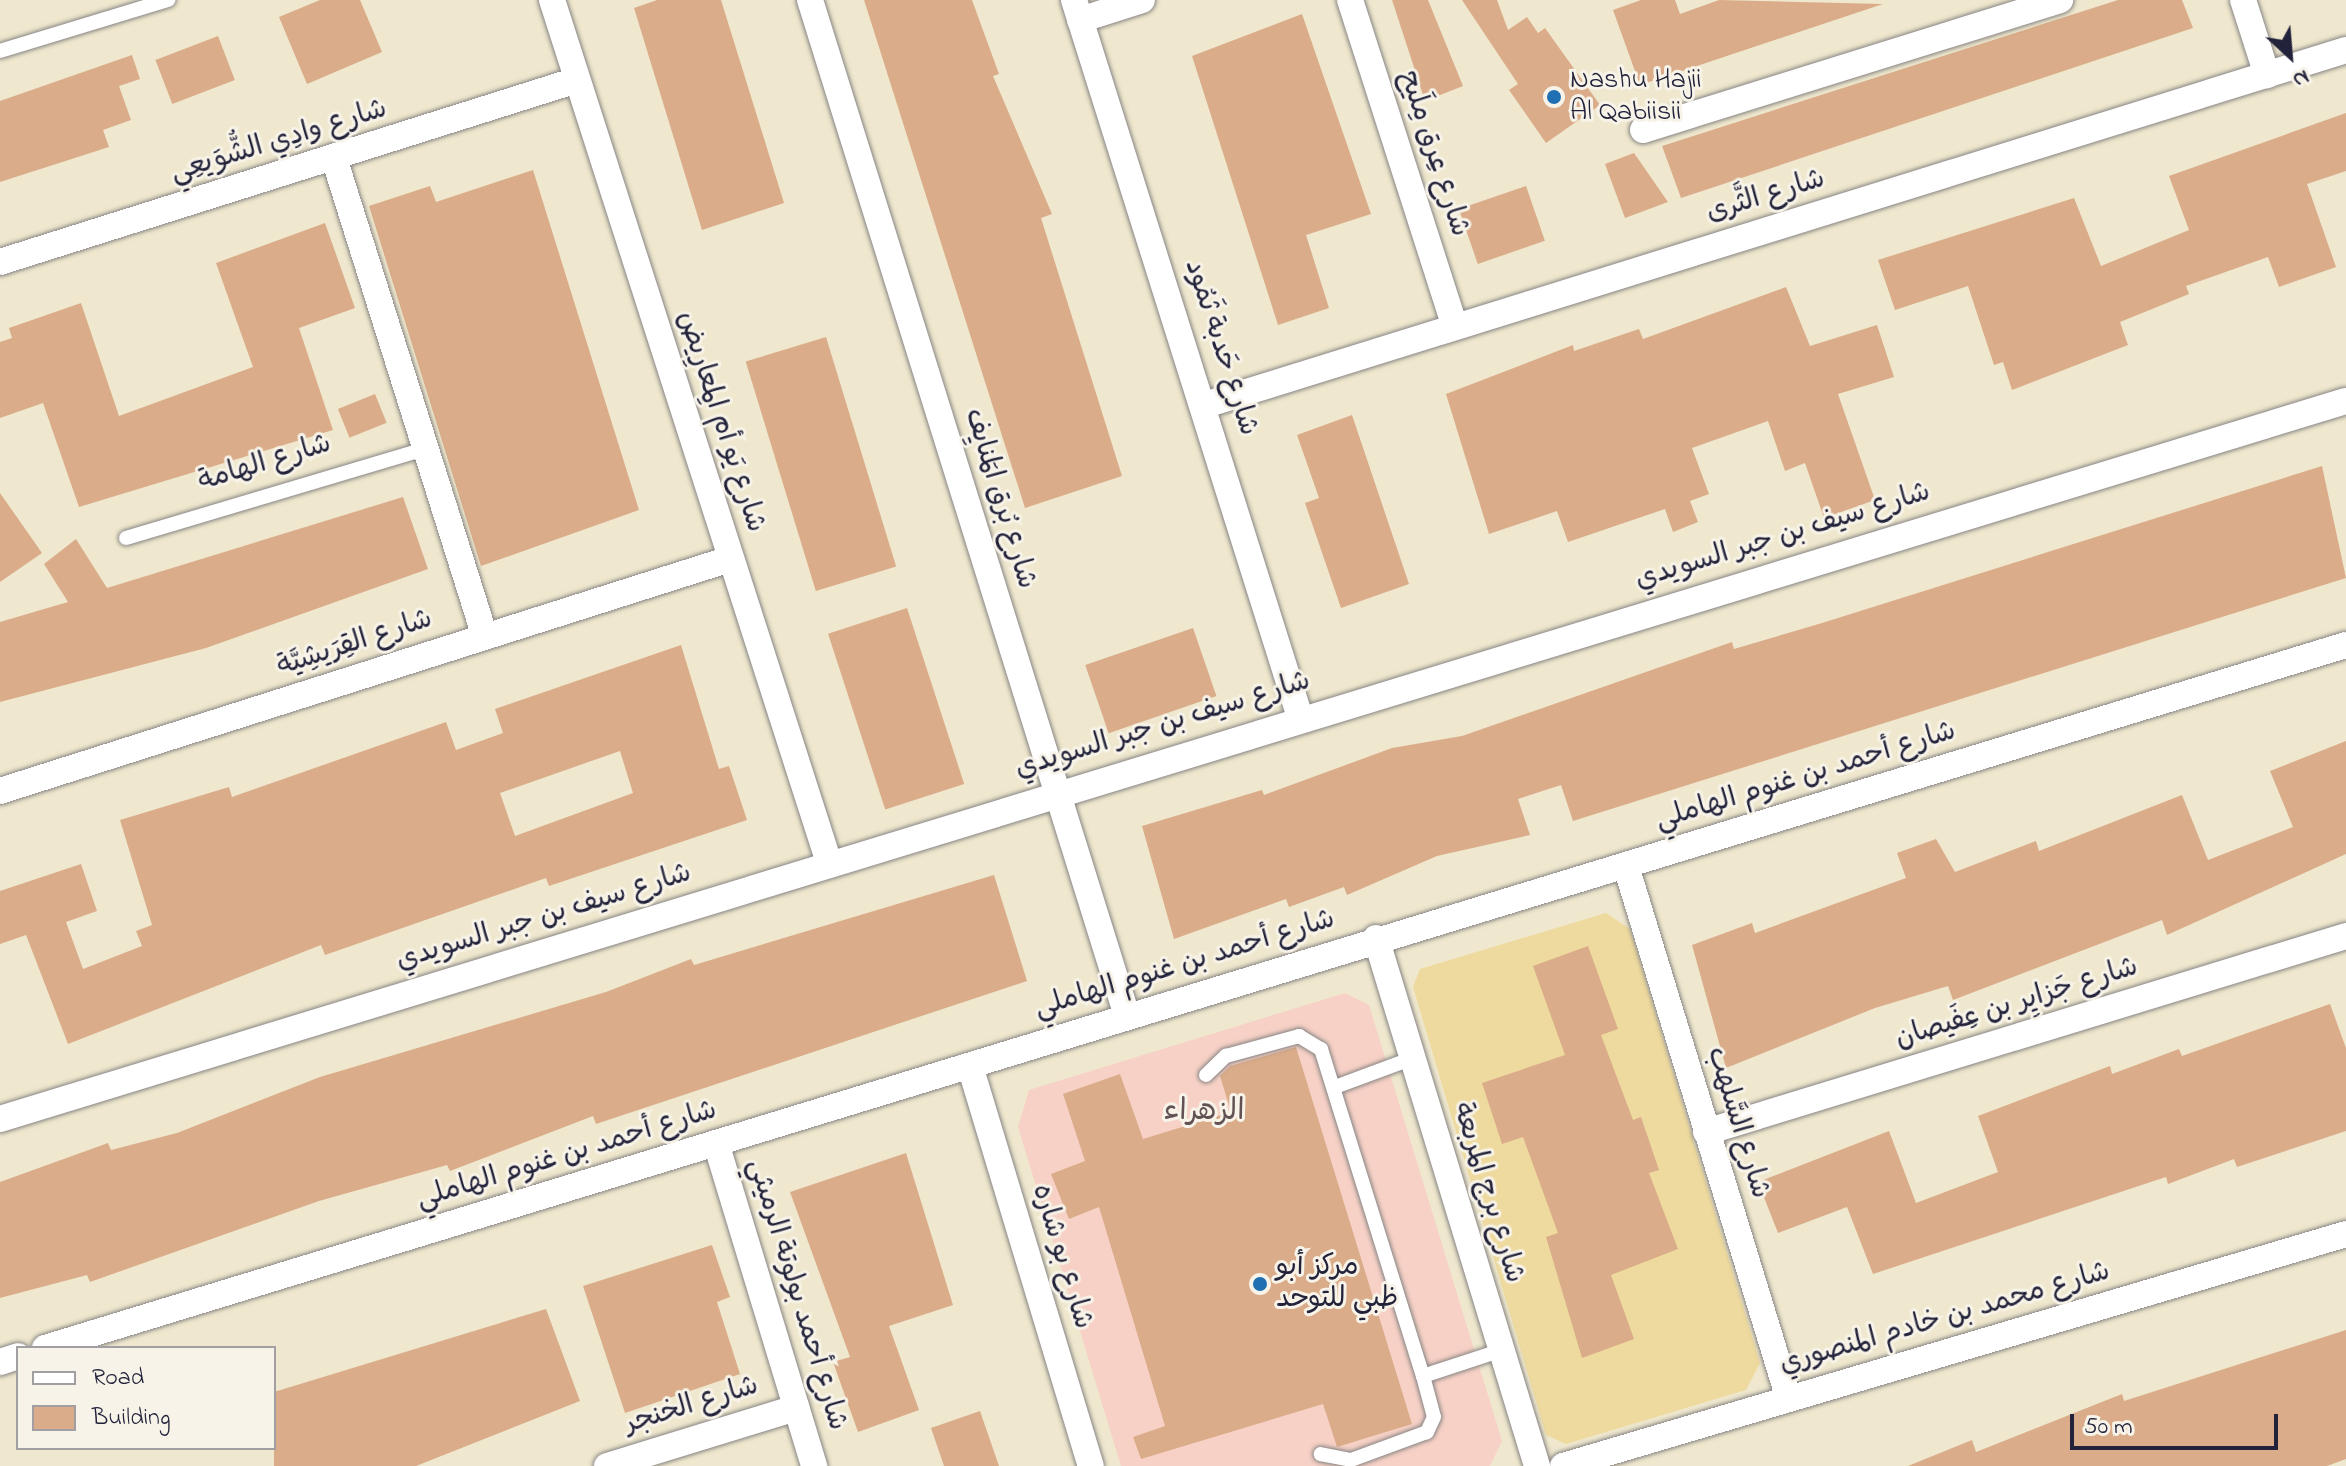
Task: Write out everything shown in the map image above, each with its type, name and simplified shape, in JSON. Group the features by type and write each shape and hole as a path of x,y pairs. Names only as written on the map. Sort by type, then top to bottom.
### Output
{"street":[{"name":"شارع يَو أم المِعارِيض","path":"552,0 829,863"},
{"name":"شارع بُرق المَنايِف","path":"810,0 1127,1016"},
{"path":"1077,10 1142,0"},
{"name":"شارع عِرق مِلَيح","path":"1350,0 1455,327"},
{"path":"1643,130 2060,0"},
{"path":"2243,0 2267,75"},
{"name":"شارع حَدبة ثَمُود","path":"1077,10 1205,405 1300,717"},
{"name":"شارع الثَّرى","path":"1205,405 2346,50"},
{"name":"شارع وادِي الشُّوَيعِي","path":"0,262 577,80"},
{"path":"334,158 422,450 485,637"},
{"name":"شارع سيف بن جبر السويدي","path":"0,1119 1300,717 2346,401"},
{"name":"شارع القِرَيشِيَّة","path":"0,791 730,559"},
{"name":"شارع أحمد بن غنوم الهاملي","path":"52,1346 970,1066 1376,938 1626,866 2346,645"},
{"name":"شارع السَّلهب","path":"1626,866 1789,1399"},
{"name":"شارع جَزايِر بن عِفَيصان","path":"1706,1132 2346,936"},
{"name":"شارع برج المربعة","path":"1376,938 1537,1466"},
{"name":"شارع بو شاره","path":"970,1066 1091,1466"},
{"name":"شارع أحمد بولوتة الرميثي","path":"716,1143 814,1466"},
{"name":"شارع محمد بن خادم المنصوري","path":"1563,1466 2346,1234"},
{"name":"شارع الخنجر","path":"607,1466 796,1408"}],"lane":[{"path":"0,51 168,0"},
{"name":"شارع الهامة","path":"126,538 422,450"},
{"path":"1206,1075 1226,1056 1299,1036 1321,1049 1423,1376 1434,1417 1427,1432 1351,1460 1321,1454"},
{"path":"1335,1087 1413,1058"},
{"path":"1423,1376 1502,1350"}],"shaded area":[{"name":"مركز أبو ظبي للتوحد","path":"1345,993 1369,1005 1502,1441 1490,1466 1121,1466 1018,1127 1029,1090"}],"sand":[{"path":"1606,913 1630,929 1760,1363 1746,1390 1566,1444 1546,1435 1413,987 1420,969"}],"building":[{"path":"320,0 360,0 382,52 307,84 279,17"},
{"path":"657,0 721,0 784,203 702,230 634,8"},
{"path":"864,0 972,0 999,74 993,76 1052,214 1041,218 1122,476 1025,508"},
{"path":"1392,0 1428,0 1463,86 1425,101"},
{"path":"1462,0 1497,0 1508,30 1527,17 1538,33 1545,28 1600,105 1546,143 1509,90 1518,84"},
{"path":"1641,0 1675,0 1680,14 1719,0 1883,4 1640,85 1613,10"},
{"path":"2118,0 2182,0 2193,28 1681,198 1662,146"},
{"path":"1302,14 1371,214 1306,235 1329,308 1278,325 1192,56"},
{"path":"218,36 235,80 172,104 155,60"},
{"path":"132,55 140,79 119,86 131,120 103,130 109,147 0,182 0,101"},
{"path":"2346,113 2346,171 2307,184 2336,267 2279,287 2268,257 2186,286 2189,294 2120,322 2128,345 2012,390 2003,362 1994,365 1968,286 1895,310 1878,260 2074,198 2101,266 2189,230 2169,176"},
{"path":"1634,153 1668,202 1625,218 1605,164"},
{"path":"533,170 639,510 481,566 369,206 430,186 436,202"},
{"path":"1526,186 1545,241 1478,264 1459,209"},
{"path":"325,223 355,308 299,328 333,430 79,507 43,403 0,418 0,342 12,338 9,328 81,303 119,416 253,367 216,263"},
{"path":"1786,287 1810,346 1877,325 1894,377 1838,394 1875,500 1824,518 1805,463 1785,471 1768,421 1692,448 1709,494 1690,501 1698,522 1673,532 1665,509 1568,542 1557,511 1489,534 1446,394 1573,345 1574,351 1639,329 1643,339"},
{"path":"826,337 896,567 816,591 746,362"},
{"path":"375,394 387,423 350,438 338,409"},
{"path":"1352,415 1409,584 1341,608 1305,503 1319,498 1297,435"},
{"path":"2322,466 2346,578 1573,821 1561,785 1518,799 1530,835 1437,856 1347,895 1344,887 1289,907 1286,899 1174,939 1142,826 1262,790 1264,795 1392,748 1462,736 1732,642 1734,649 1822,623"},
{"path":"0,493 42,553 0,582"},
{"path":"403,497 428,569 206,648 0,702 0,622 68,602 44,564 76,539 107,588"},
{"path":"907,608 964,784 885,810 828,634"},
{"path":"1193,628 1216,696 1109,733 1085,665"},
{"path":"681,645 719,769 729,766 747,820 549,886 546,878 325,955 321,945 68,1044 26,935 0,944 0,891 81,864 97,911 66,922 83,969 142,946 136,931 152,925 120,820 229,787 232,797 446,722 456,750 503,733 495,709","holes":["620,751 633,793 515,836 500,793"]},
{"path":"2346,741 2346,854 2167,935 2162,920 1953,1000 1948,986 1875,1008 1726,1068 1692,945 1752,923 1755,933 1906,878 1897,853 1936,839 1955,872 2036,841 2039,851 2182,795 2208,860 2293,827 2270,771"},
{"path":"994,875 1027,981 596,1124 593,1116 450,1171 447,1165 319,1201 90,1282 87,1275 0,1298 0,1182 108,1143 111,1150 177,1133 320,1077 606,992 691,959 694,965"},
{"path":"1588,946 1618,1029 1601,1035 1633,1120 1641,1117 1659,1170 1649,1173 1678,1249 1611,1275 1634,1339 1582,1358 1546,1237 1558,1233 1523,1137 1502,1144 1482,1083 1565,1055 1533,966"},
{"path":"2330,1004 2346,1048 2346,1131 2237,1167 2234,1159 2168,1184 2166,1177 1873,1274 1847,1207 1778,1233 1758,1182 1889,1131 1916,1203 1998,1172 1978,1116 2110,1066 2112,1074 2179,1049 2182,1056"},
{"path":"1296,1047 1412,1424 1337,1447 1323,1404 1141,1459 1133,1437 1165,1426 1099,1207 1069,1219 1051,1174 1085,1161 1063,1094 1120,1074 1143,1139 1231,1112 1220,1076 1230,1066"},
{"path":"906,1153 953,1305 889,1326 919,1410 858,1432 833,1362 850,1357 790,1192"},
{"path":"712,1245 730,1297 717,1302 740,1374 625,1413 583,1286"},
{"path":"546,1309 580,1401 416,1466 274,1466 276,1391"},
{"path":"2346,1330 2346,1459 2327,1466 1908,1466 1972,1440 1976,1452 2122,1394 2124,1401"},
{"path":"980,1411 999,1466 944,1466 931,1428"}],"place":[{"name":"Nashu Hajii Al Qabiisii","path":"1554,97"},
{"name":"مركز أبو ظبي للتوحد","path":"1260,1284"}],"district":[{"name":"الزهراء","path":"1204,1112"}]}
